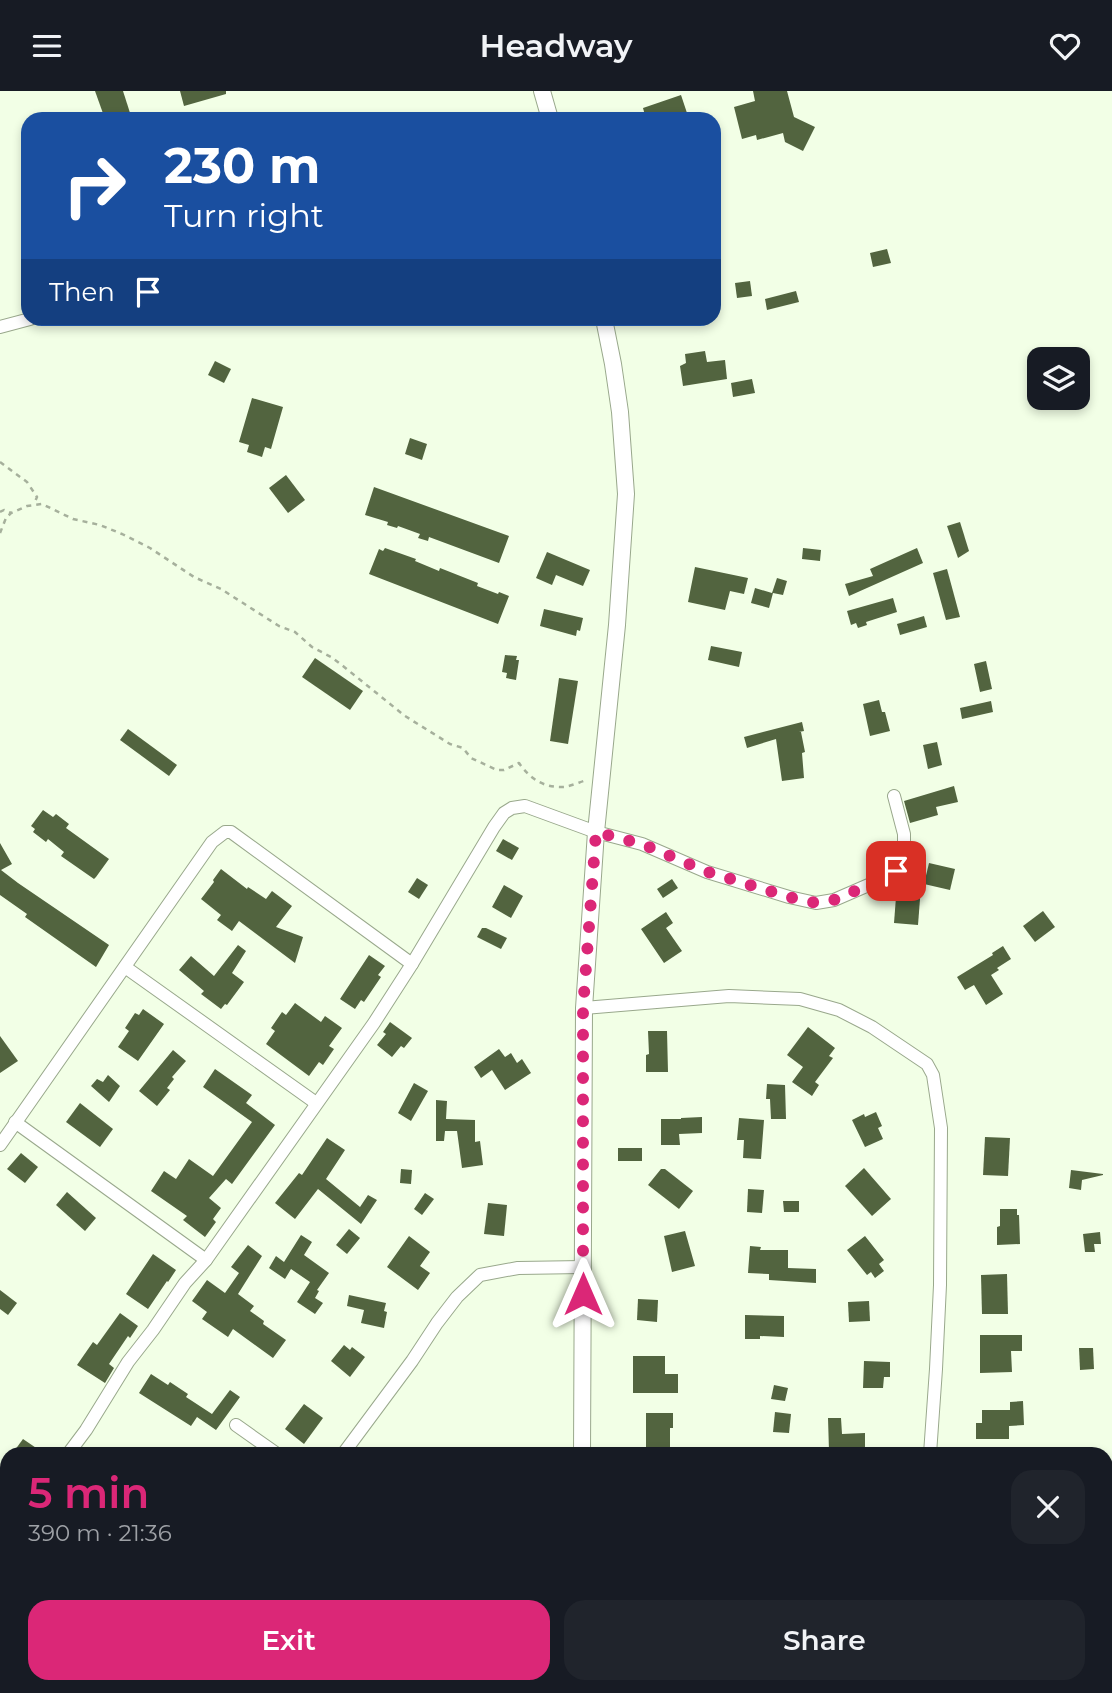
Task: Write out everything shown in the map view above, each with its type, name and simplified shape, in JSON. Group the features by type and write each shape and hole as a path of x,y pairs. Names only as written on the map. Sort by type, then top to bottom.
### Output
{"street":[{"path":"542,91 548,112"},
{"path":"0,327 21,321"},
{"path":"582,1447 583,1008 626,494 620,412 605,326"},
{"path":"73,1447 128,1362 185,1283 206,1260 374,1023 494,827 507,811 525,806 596,832 642,844 708,872 816,903 834,900 896,871 903,861 904,834 894,796"},
{"path":"0,1145 212,842 225,832 231,832 412,964"},
{"path":"125,967 316,1103"},
{"path":"583,1008 729,996 800,999 839,1010 872,1027 927,1064 933,1075 941,1128 940,1285 930,1447"},
{"path":"15,1122 206,1260"},
{"path":"348,1447 436,1324 457,1297 480,1275 518,1268 583,1267"},
{"path":"236,1425 267,1447"}],"path":[{"path":"0,462 27,482 37,497 34,504"},
{"path":"0,533 11,513 34,504 43,504 73,519 100,525 131,538 194,577 221,589 279,627 295,632 312,647 343,666 405,716 450,744 463,748 471,758 497,770 505,770 519,763 527,776 545,785 566,787 594,779 601,774"},
{"path":"0,512 4,510 11,513"}],"building":[{"path":"95,91 123,91 130,112 102,112"},
{"path":"180,91 226,91 226,94 184,106"},
{"path":"753,91 787,91 794,117 815,127 803,151 785,142 783,133 757,140 756,135 742,139 734,107 755,101"},
{"path":"681,95 687,112 644,112 643,108"},
{"path":"887,249 891,263 873,267 870,253"},
{"path":"750,281 752,296 737,298 735,283"},
{"path":"796,291 799,302 767,310 765,299"},
{"path":"705,351 707,362 725,360 727,379 683,386 680,366 686,363 685,354"},
{"path":"215,361 231,369 224,383 208,375"},
{"path":"752,379 755,393 733,397 731,383"},
{"path":"252,398 283,407 271,449 265,447 262,457 247,452 249,445 239,442"},
{"path":"410,438 427,444 422,460 405,454"},
{"path":"286,475 305,500 288,513 269,488"},
{"path":"374,487 509,536 499,563 429,537 428,541 418,538 420,534 387,525 388,522 365,515"},
{"path":"960,522 969,551 958,558 947,526"},
{"path":"385,548 439,571 440,568 478,583 477,586 509,596 498,624 369,574 379,549 383,551"},
{"path":"803,548 821,550 820,561 802,559"},
{"path":"917,548 923,563 849,596 845,584 873,576 870,569"},
{"path":"547,552 590,570 583,586 556,575 552,585 536,578"},
{"path":"695,567 748,578 744,594 730,591 725,610 688,602"},
{"path":"947,569 960,617 946,620 933,573"},
{"path":"777,578 787,581 783,595 773,593 769,608 751,603 755,588 772,593"},
{"path":"893,598 897,612 866,622 867,625 858,628 856,623 851,625 847,611"},
{"path":"544,609 583,618 580,631 577,630 576,636 540,626"},
{"path":"924,616 927,627 900,635 897,624"},
{"path":"711,646 742,652 739,667 708,660"},
{"path":"505,655 517,656 516,660 519,660 516,680 506,678 507,673 502,672"},
{"path":"315,658 363,691 350,710 302,677"},
{"path":"986,661 992,689 980,692 974,664"},
{"path":"559,678 578,681 568,744 550,741"},
{"path":"879,700 890,731 870,736 863,704"},
{"path":"991,701 993,712 962,719 960,708"},
{"path":"802,722 804,731 799,732 805,752 802,753 804,778 782,781 776,739 747,748 744,737"},
{"path":"128,729 177,765 169,776 120,740"},
{"path":"937,742 942,765 928,769 923,745"},
{"path":"954,786 958,802 936,807 938,815 910,823 904,801"},
{"path":"43,810 53,817 56,814 69,824 66,828 109,859 94,879 61,856 64,852 48,839 46,842 33,832 35,829 31,826"},
{"path":"503,839 519,848 512,860 496,851"},
{"path":"0,843 12,864 1,870 109,945 96,967 25,917 27,914 0,895"},
{"path":"929,863 955,869 950,890 924,884"},
{"path":"221,869 247,889 248,887 266,899 272,891 292,906 276,927 303,937 295,963 239,921 232,931 217,920 221,915 201,899"},
{"path":"417,878 428,885 419,899 408,892"},
{"path":"672,879 678,888 663,898 657,889"},
{"path":"897,884 921,886 918,925 894,923"},
{"path":"504,885 523,896 511,918 492,907"},
{"path":"1043,911 1055,927 1035,942 1023,926"},
{"path":"666,912 673,923 666,928 682,951 664,963 641,929"},
{"path":"482,928 507,938 501,949 477,937"},
{"path":"238,945 246,951 232,973 244,982 221,1009 201,994 204,991 179,970 191,956 214,976"},
{"path":"1003,946 1011,959 991,975 1003,994 986,1005 974,985 965,990 957,977"},
{"path":"369,955 385,966 364,1002 361,1000 355,1009 340,999"},
{"path":"295,1003 321,1022 325,1016 342,1028 329,1046 334,1049 323,1065 319,1062 309,1076 266,1044 275,1031 271,1028 282,1012 286,1015"},
{"path":"143,1009 164,1024 138,1061 118,1047 129,1031 125,1028 135,1013 139,1015"},
{"path":"390,1022 412,1038 392,1057 377,1045 386,1034 383,1032"},
{"path":"808,1027 835,1048 829,1056 833,1058 815,1082 819,1085 812,1096 792,1082 803,1067 787,1055"},
{"path":"648,1031 667,1031 668,1072 646,1072 646,1055 649,1054"},
{"path":"0,1036 18,1061 0,1073"},
{"path":"499,1049 505,1057 511,1053 517,1063 522,1059 531,1073 505,1090 492,1070 481,1078 474,1067"},
{"path":"173,1050 186,1061 172,1077 174,1079 167,1088 170,1090 157,1106 139,1091"},
{"path":"215,1069 252,1095 246,1103 275,1125 232,1184 226,1179 209,1198 221,1208 213,1219 216,1222 205,1237 183,1220 187,1216 151,1191 164,1171 176,1179 189,1159 213,1176 252,1122 203,1087"},
{"path":"108,1075 120,1086 109,1102 91,1086 97,1079 103,1082"},
{"path":"414,1083 428,1091 411,1121 398,1113"},
{"path":"767,1084 785,1085 786,1119 771,1119 770,1099 766,1099"},
{"path":"436,1100 447,1101 446,1119 475,1120 475,1142 480,1141 483,1165 462,1168 457,1131 445,1131 444,1141 436,1141"},
{"path":"80,1103 113,1129 100,1147 66,1122"},
{"path":"876,1112 882,1126 878,1128 883,1139 865,1147 852,1120"},
{"path":"702,1117 702,1133 679,1134 680,1145 661,1145 661,1119"},
{"path":"739,1118 764,1120 761,1159 743,1158 744,1140 737,1140"},
{"path":"985,1137 1010,1138 1008,1176 983,1175"},
{"path":"327,1138 345,1150 326,1179 360,1207 368,1195 377,1200 361,1224 318,1189 295,1219 275,1203 299,1173 302,1175"},
{"path":"618,1148 642,1148 642,1161 618,1161"},
{"path":"21,1153 38,1167 25,1183 7,1169"},
{"path":"864,1168 891,1199 872,1216 845,1186"},
{"path":"401,1169 412,1170 411,1184 400,1183"},
{"path":"661,1169 665,1169 693,1191 679,1209 648,1185"},
{"path":"1071,1170 1103,1175 1082,1180 1081,1190 1069,1188"},
{"path":"748,1189 764,1190 762,1213 747,1212"},
{"path":"67,1192 96,1218 85,1231 56,1205"},
{"path":"425,1193 434,1199 422,1215 414,1209"},
{"path":"783,1201 799,1201 799,1212 784,1212"},
{"path":"488,1203 507,1205 504,1236 484,1234"},
{"path":"1000,1209 1017,1209 1020,1244 997,1245"},
{"path":"349,1229 360,1238 347,1254 336,1245"},
{"path":"685,1231 695,1266 672,1272 664,1236"},
{"path":"1100,1232 1101,1244 1094,1244 1095,1252 1085,1252 1083,1234"},
{"path":"301,1235 312,1242 304,1255 329,1273 317,1290 319,1291 315,1298 323,1303 315,1314 297,1302 310,1282 291,1269 285,1279 269,1268 276,1256 284,1262"},
{"path":"409,1236 430,1252 420,1266 430,1273 418,1290 387,1267"},
{"path":"865,1236 884,1260 879,1264 884,1271 875,1278 871,1272 867,1275 847,1250"},
{"path":"248,1245 262,1256 238,1294 254,1306 250,1311 264,1321 263,1324 286,1340 273,1358 233,1329 228,1337 202,1319 207,1312 192,1301 207,1280 225,1293 239,1273 231,1267"},
{"path":"750,1246 761,1247 760,1250 788,1250 788,1268 816,1269 816,1283 769,1280 769,1274 748,1273"},
{"path":"153,1254 176,1270 148,1309 126,1294"},
{"path":"1007,1274 1008,1314 982,1314 981,1275"},
{"path":"0,1290 17,1303 8,1315 0,1309"},
{"path":"349,1295 386,1303 384,1328 361,1323 364,1310 347,1306"},
{"path":"638,1299 658,1300 657,1322 637,1320"},
{"path":"869,1301 870,1321 849,1322 848,1302"},
{"path":"120,1313 138,1326 109,1364 114,1368 105,1383 77,1365 93,1342 97,1345"},
{"path":"745,1315 784,1316 784,1337 760,1336 760,1339 745,1339"},
{"path":"980,1335 1022,1335 1022,1351 1011,1351 1012,1372 980,1373"},
{"path":"344,1345 350,1350 352,1347 365,1357 350,1377 331,1361"},
{"path":"1079,1348 1093,1348 1094,1369 1080,1370"},
{"path":"633,1356 665,1356 665,1374 678,1374 678,1393 633,1393"},
{"path":"864,1361 890,1362 890,1377 884,1377 883,1388 863,1388"},
{"path":"151,1374 168,1385 170,1382 188,1394 186,1397 212,1414 230,1390 240,1397 216,1430 197,1417 191,1426 139,1393"},
{"path":"774,1385 788,1388 785,1401 771,1399"},
{"path":"1023,1401 1024,1425 1009,1426 1009,1439 976,1439 976,1423 982,1423 982,1410 1010,1410 1010,1402"},
{"path":"304,1404 323,1418 304,1444 285,1429"},
{"path":"775,1412 791,1414 789,1433 773,1432"},
{"path":"646,1413 673,1413 670,1447 646,1447"},
{"path":"828,1418 841,1418 842,1434 865,1433 865,1447 829,1447"},
{"path":"23,1439 35,1447 17,1447"}],"route":[{"path":"583,1294 583,1008 596,832 642,844 708,872 816,903 834,900 896,871"}]}
